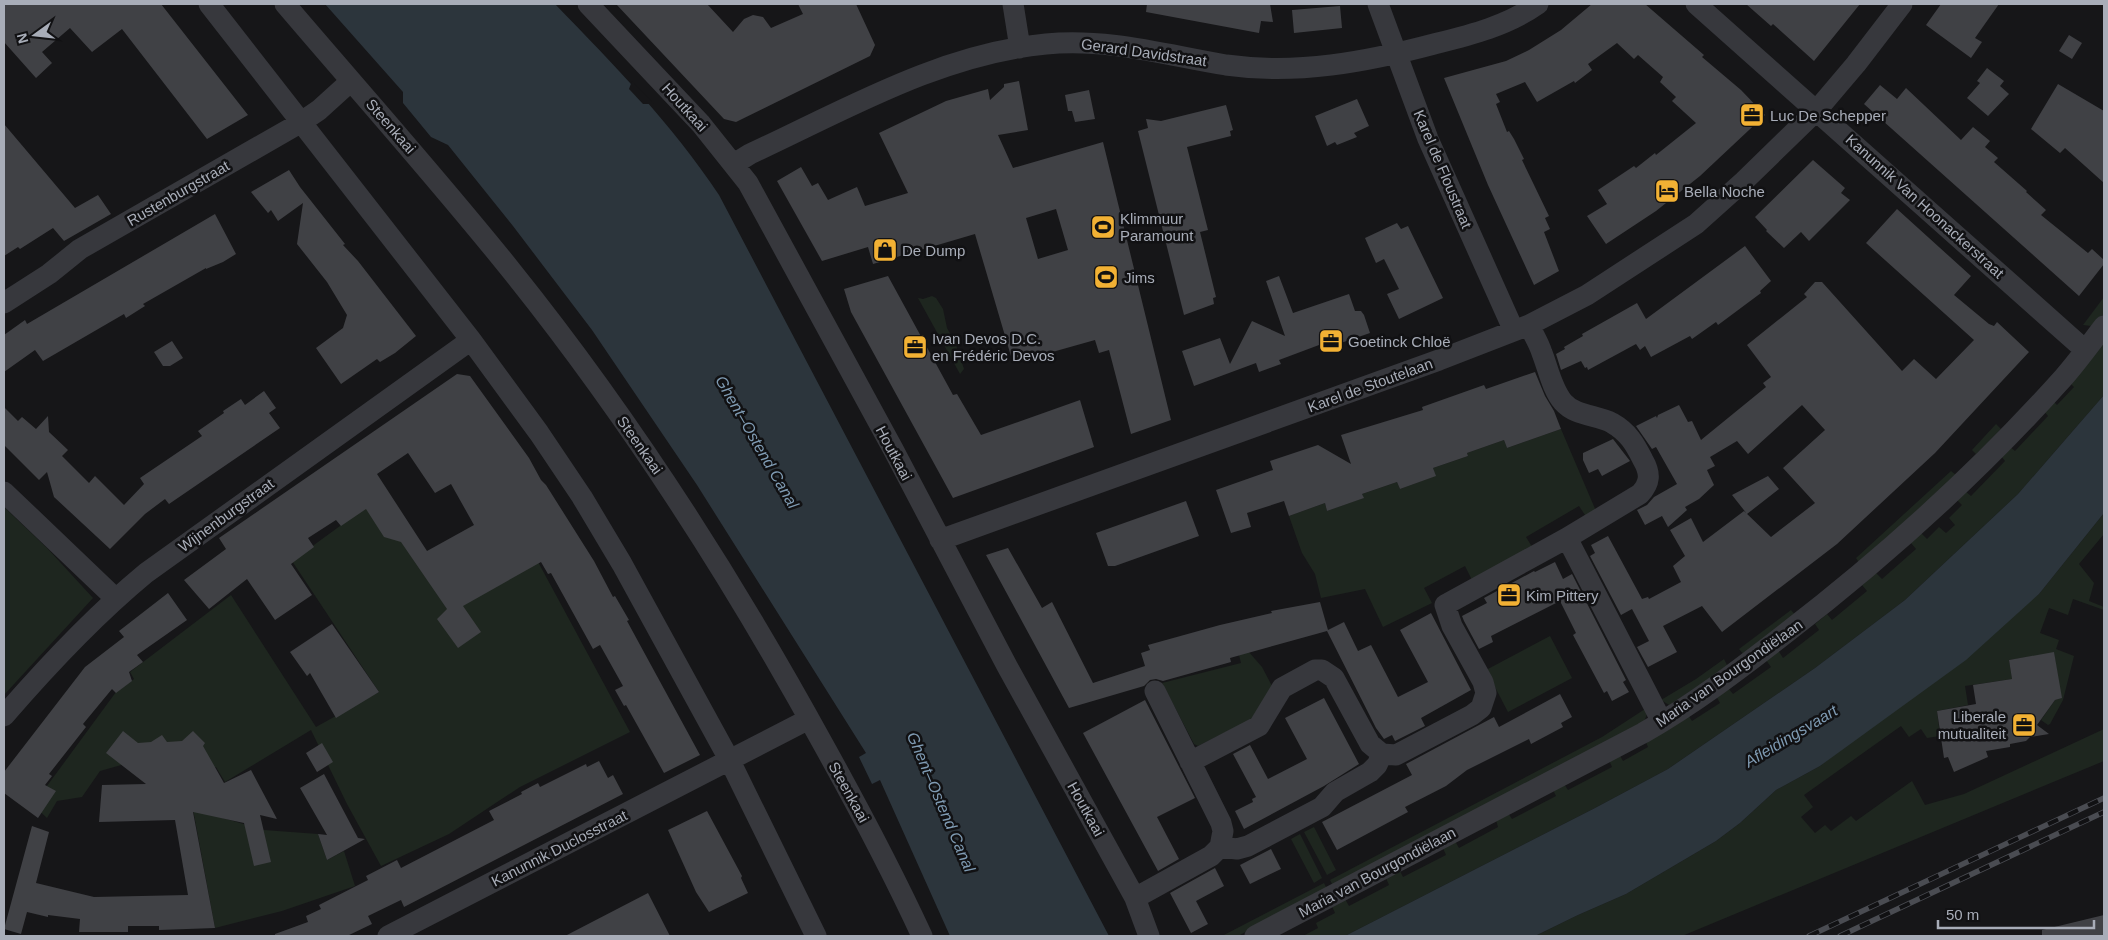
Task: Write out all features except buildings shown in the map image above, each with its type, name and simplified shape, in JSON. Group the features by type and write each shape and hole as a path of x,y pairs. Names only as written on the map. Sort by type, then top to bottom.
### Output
{"street":[{"path":"209,4 471,340 539,433 582,497 622,564 730,761 816,936"},
{"name":"Steenkaai","path":"285,4 435,178 511,270 574,353 642,448 701,537 763,637 869,828 922,936"},
{"name":"Houtkaai","path":"588,4 676,97 748,183 1135,898 1149,936"},
{"path":"1013,4 1020,48"},
{"name":"Karel de Floustraat","path":"1378,4 1428,138 1522,328 1541,350 1557,394 1570,408 1610,422 1626,433 1647,468 1650,478 1646,488 1640,494 1567,538"},
{"name":"Gerard Davidstraat","path":"734,164 750,154 914,77 952,63 992,52 1079,42 1106,44 1226,65 1298,69 1345,64 1396,54 1486,30 1512,20 1538,4"},
{"name":"Kanunnik Van Hoonackerstraat","path":"1696,4 2085,350"},
{"name":"Karel de Stoutelaan","path":"940,540 1439,360 1522,328 1587,295 1696,224 1744,181 1817,110 1856,64 1902,4"},
{"name":"Rustenburgstraat","path":"4,303 48,274 80,249 300,123 319,110 351,81"},
{"name":"Maria van Bourgondiëlaan","path":"1255,936 1662,722 1718,684 1861,574 1911,530 2065,376 2104,326"},
{"name":"Wijnenburgstraat","path":"4,716 72,640 115,598 203,530 471,340"},
{"path":"4,492 115,598"},
{"path":"1190,762 1259,726 1282,688 1315,670 1328,673 1334,678 1370,744 1382,754 1396,755 1472,715 1481,708 1486,693 1483,682 1452,626 1445,605 1567,538 1662,722"},
{"path":"1135,898 1211,856 1220,847 1223,832 1221,823 1155,691"},
{"name":"Kanunnik Duclosstraat","path":"388,936 809,719"},
{"path":"1220,847 1237,849 1248,846 1322,807 1335,792 1370,772 1377,765 1382,754"}],"shaded area":[{"path":"932,296 936,298 943,309 947,328 955,342 964,369 960,374 918,298 923,299"},
{"path":"2104,297 2104,314 2091,326 2083,325"},
{"path":"2104,339 2104,395 2018,494 1905,600 1815,668 1668,769 1595,808 1345,936 1303,936 1318,928 1316,923 1335,913 1332,906 1345,899 1349,906 1389,885 1386,878 1400,871 1403,877 1446,855 1443,848 1455,841 1459,848 1498,827 1496,820 1508,813 1512,819 1556,796 1553,790 1564,784 1568,790 1612,767 1609,760 1619,754 1623,761 1648,747 1645,740 1688,715 1692,721 1720,703 1716,696 1728,688 1733,694 1771,667 1766,660 1778,650 1783,658 1819,630 1815,624 1827,614 1832,620 1867,591 1862,585 1876,573 1882,579 1916,549 1911,543 1921,533 1927,539 1939,527 1946,533 1955,525 1949,518 1962,505 1956,499 1965,491 1971,496 2005,461 2000,455 2009,446 2015,451 2048,416 2043,410 2052,400 2057,405 2074,387 2069,382"},
{"path":"1996,424 2001,429 1976,454 1972,450"},
{"path":"1561,429 1596,511 1587,518 1579,506 1526,537 1534,550 1473,582 1465,566 1424,588 1432,603 1383,627 1365,589 1321,598 1315,574 1302,553 1289,516 1325,503 1327,511 1363,498 1362,494 1397,482 1400,489 1435,476 1433,468 1468,456 1467,453 1504,440 1507,448"},
{"path":"1951,471 1956,475 1860,564 1856,558"},
{"path":"4,507 47,548 93,598 4,695"},
{"path":"366,507 394,523 452,608 537,560 630,732 520,787 449,834 381,866 347,804 311,730 225,782 216,767 187,782 132,762 100,771 82,797 57,801 47,818 33,805 116,692 134,679 130,672 231,595 316,727 379,692 292,561"},
{"path":"2104,513 2104,534 2079,564 2094,583 2089,601 2104,607 2104,610 2073,599 2068,615 2049,608 2040,633 2059,640 2056,649 2074,656 2063,700 2050,724 2048,725 2041,720 2055,700 2061,698 2054,653 2009,660 2012,679 1965,686 1968,705 1937,711 1940,736 1927,738 1921,729 1909,737 1901,726 1804,795 1813,807 1801,817 1815,833 1825,825 1831,831 1851,816 1856,821 1912,781 1925,805 1964,794 2104,729 2104,761 1682,936 1535,936 1626,894 1716,841 1740,823 1776,790 1820,766 2039,594"},
{"path":"1791,610 1796,616 1744,655 1739,649"},
{"path":"1231,623 1248,651 1262,667 1272,686 1254,718 1198,746 1194,744 1162,683 1241,663"},
{"path":"1550,636 1572,678 1508,712 1486,670"},
{"path":"1724,659 1728,667 1669,705 1661,700 1696,679"},
{"path":"1645,709 1647,714 1644,722 1333,886 1330,880 1602,737"},
{"path":"193,809 264,830 318,834 327,860 344,851 355,886 282,911 215,928"},
{"path":"1314,827 1336,870 1327,875 1304,832"},
{"path":"1300,834 1322,878 1314,883 1291,839"},
{"path":"1324,883 1327,889 1238,936 1222,936"}],"water":[{"name":"Ghent–Ostend Canal","path":"325,4 555,4 662,119 719,195 1109,936 950,936 880,780 872,784 859,757 866,753 697,485 592,330 513,226 448,145 431,137 403,103 403,92"},
{"name":"Afleidingsvaart","path":"2104,395 2104,513 2039,594 1966,660 1820,766 1776,790 1740,823 1716,841 1626,894 1535,936 1345,936 1668,769 1815,668 1905,600 2018,494"}],"pier":[{"path":"632,81 654,104 643,104 629,89"}],"railway":[{"path":"1809,936 2104,798"},
{"path":"1840,936 2104,812"}],"place":[{"name":"Luc De Schepper","path":"1752,115"},
{"name":"Bella Noche","path":"1667,191"},
{"name":"Klimmuur Paramount","path":"1103,227"},
{"name":"De Dump","path":"885,250"},
{"name":"Jims","path":"1106,277"},
{"name":"Goetinck Chloë","path":"1331,341"},
{"name":"Ivan Devos D.C. en Frédéric Devos","path":"915,347"},
{"name":"Kim Pittery","path":"1509,595"},
{"name":"Liberale mutualiteit","path":"2024,725"}]}
